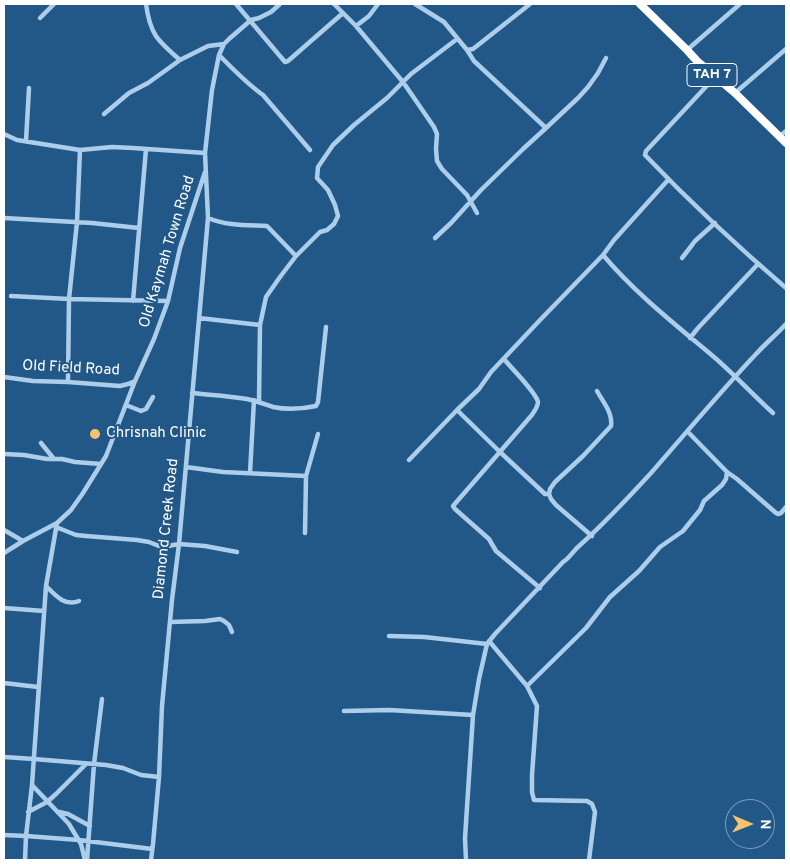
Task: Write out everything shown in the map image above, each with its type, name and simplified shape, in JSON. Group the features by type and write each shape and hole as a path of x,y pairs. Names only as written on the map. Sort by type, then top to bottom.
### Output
{"highway":[{"name":"TAH 7","path":"643,5 697,62 783,134 786,143"}],"street":[{"path":"40,18 54,4"},
{"path":"146,4 150,27 160,42 180,60"},
{"path":"236,4 285,62 343,13"},
{"path":"104,114 129,93 148,83 180,60 208,46 224,44 251,20 271,12 280,4"},
{"path":"334,4 356,26 403,82 437,134 437,161 471,200 477,213"},
{"path":"356,26 369,16 378,4"},
{"path":"415,4 444,22 474,61 546,128"},
{"path":"467,50 473,49 530,4"},
{"path":"687,50 740,4"},
{"path":"250,473 257,401 260,325 266,297 296,256 320,232 328,230 338,216 328,190 317,178 318,167 333,145 354,125 387,98 411,74 457,39"},
{"name":"Diamond Creek Road","path":"151,860 159,777 162,706 179,544 208,218 205,153 212,90 219,55 224,44"},
{"path":"735,93 786,50"},
{"path":"219,55 233,70 263,95 310,150"},
{"path":"434,238 451,223 522,149 588,87 598,74 606,58"},
{"path":"715,77 645,155 668,180 786,288"},
{"path":"26,141 29,88"},
{"path":"4,134 16,140 80,150 112,147 205,153"},
{"path":"133,300 146,149"},
{"path":"68,382 69,299 77,222 80,150"},
{"name":"Old Kaymah Town Road","path":"4,553 57,525 71,510 106,456 168,302 180,248 206,171"},
{"path":"409,460 479,389 491,372 603,255 614,240 668,180"},
{"path":"4,218 139,228"},
{"path":"208,218 217,222 236,225 267,226 296,256"},
{"path":"682,258 698,237 715,223"},
{"path":"603,255 644,297 715,358 773,414"},
{"path":"690,338 758,264"},
{"path":"11,296 168,302"},
{"path":"199,318 260,325"},
{"path":"466,860 465,838 473,715 488,642 610,517 758,352 786,324"},
{"path":"192,393 257,401 283,409 316,406 326,327"},
{"path":"504,358 533,393 538,402 537,407 453,506 489,539 496,551 540,588"},
{"name":"Old Field Road","path":"4,377 33,382 68,382 120,386 135,381"},
{"path":"592,536 556,505 549,494 555,482 583,456 610,426 612,420 597,391"},
{"path":"126,405 140,411 146,409 153,397"},
{"path":"457,410 545,494 549,494"},
{"path":"688,432 727,472 776,513 781,513 786,507"},
{"path":"305,533 306,476 318,434"},
{"path":"41,443 54,459"},
{"path":"4,454 101,464"},
{"path":"186,467 224,472 306,476"},
{"path":"527,686 586,628 610,597 639,571 660,547 683,531 700,510 704,501 722,485 726,479 727,472"},
{"path":"25,860 46,586 57,525 76,535 138,540 159,546 179,544 205,546 237,552"},
{"path":"4,530 24,541"},
{"path":"46,586 62,601 72,603 79,601"},
{"path":"4,608 44,612"},
{"path":"170,622 220,619 229,625 232,632"},
{"path":"389,636 488,642 527,686 537,706 532,776 534,800 587,801 592,804 595,812 589,860"},
{"path":"4,683 38,687"},
{"path":"86,860 94,764 102,699"},
{"path":"344,711 389,710 473,715"},
{"path":"4,758 106,765 123,768 141,775 159,777"},
{"path":"28,812 47,802 86,764"},
{"path":"32,785 68,824 79,840 86,860"},
{"path":"58,812 68,814 90,826"},
{"path":"4,835 79,840 152,849"}],"place":[{"name":"Chrisnah Clinic","path":"95,434"}]}
